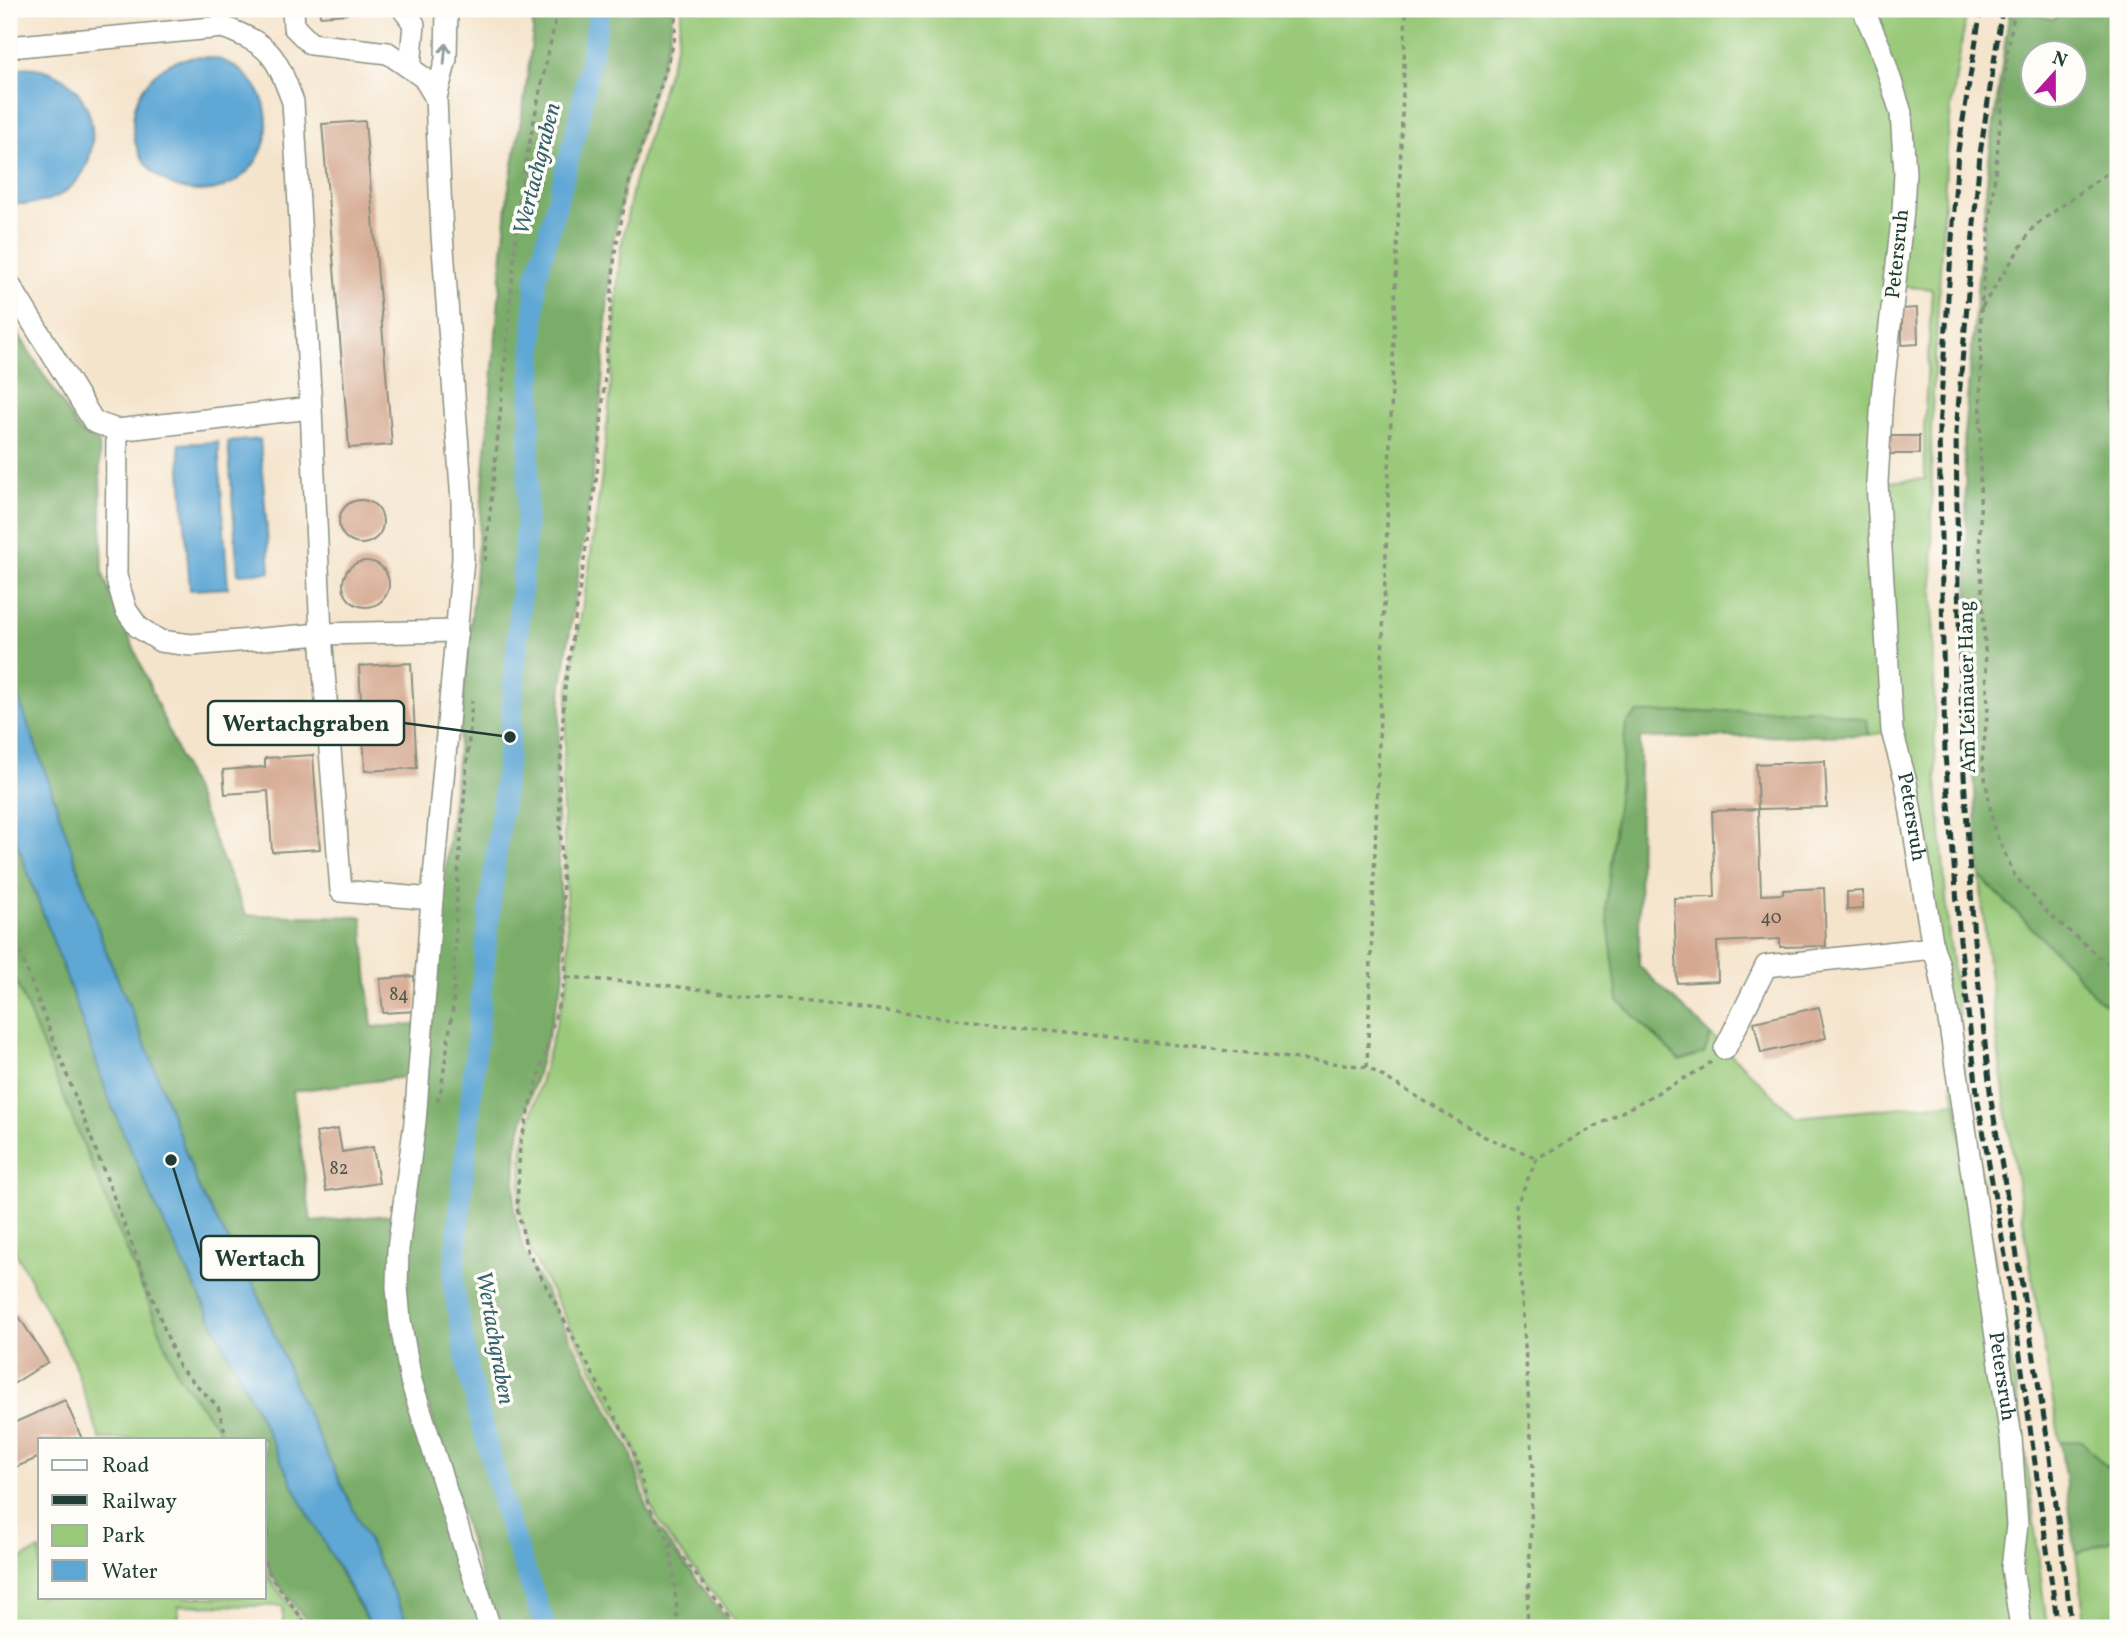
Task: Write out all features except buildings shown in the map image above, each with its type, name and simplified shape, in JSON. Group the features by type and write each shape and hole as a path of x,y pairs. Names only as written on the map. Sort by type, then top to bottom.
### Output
{"lane":[{"path":"293,9 294,27 312,44 388,52 424,78 436,97"},
{"path":"403,9 414,24 410,67"},
{"path":"447,9 446,60 436,97 443,249 462,501 463,559 415,1122 398,1249 397,1287 411,1381 490,1628"},
{"name":"Petersruh","path":"1863,9 1881,50 1902,113 1905,173 1882,396 1877,483 1892,731 1906,782 1933,948 1939,965 1950,1026 2011,1438 2017,1525 2012,1568 2021,1628"},
{"path":"9,47 223,27 252,38 270,52 280,68 293,102 312,408 321,634 341,891 432,899"},
{"path":"9,284 94,422 117,430 312,408"},
{"path":"117,430 116,576 126,610 138,626 160,641 191,645 321,634 457,631"},
{"path":"1725,1049 1766,966 1933,948"}],"path":[{"path":"485,564 519,198 556,18 555,9"},
{"path":"677,9 674,42 629,183 615,252 597,474 565,686 559,786 566,977 520,1144 517,1208 527,1250 633,1450 649,1507 668,1540 738,1628"},
{"path":"1367,1067 1406,9"},
{"name":"Am Leinauer Hang","path":"2015,9 2008,48 1981,308 1980,550 1988,707 1982,760 1994,829 2015,876 2046,911 2118,973"},
{"path":"1981,308 2034,226 2118,164"},
{"path":"415,1122 439,1097 453,1007 457,887 473,699"},
{"path":"9,924 179,1367 218,1407 227,1438"},
{"path":"566,977 663,985 1367,1067 1483,1136 1537,1158"},
{"path":"1527,1628 1533,1468 1516,1206 1537,1158 1705,1067 1725,1049"},
{"path":"668,1540 677,1610 676,1628"},
{"path":"266,1566 271,1577 309,1628"}],"green space":[{"path":"532,9 673,9 669,41 625,183 611,252 593,474 562,686 556,786 564,977 517,1144 514,1209 524,1251 631,1452 647,1509 667,1541 734,1628 496,1628 421,1381 403,1289 473,602 508,193 524,103 533,31"},
{"path":"682,9 1859,9 1879,52 1902,173 1879,396 1889,732 1869,735 1867,720 1626,724 1618,1000 1704,1053 1711,1035 1796,1117 1957,1102 2007,1440 2016,1628 741,1628 670,1539 651,1507 635,1449 529,1249 519,1208 523,1145 569,977 562,785 569,686 602,474 620,252 634,183 677,43"},
{"path":"1867,9 1967,9 1947,149 1931,429 1935,755 1949,937 1969,1101 2024,1440 2047,1628 2024,1628 2021,1524 1897,730 1882,482 1925,479 1924,429 1932,289 1899,286 1909,173"},
{"path":"2010,9 2054,19 2063,9 2118,9 2118,1013 2096,997 2070,966 1980,876 1973,760 1964,434 1989,159"},
{"path":"9,319 79,431 99,443 103,575 246,915 362,917 372,1027 417,1024 413,1076 293,1091 311,1222 399,1214 390,1288 484,1628 410,1628 299,1396 256,1289 200,1191 150,1056 105,949 10,677"},
{"path":"1817,709 1867,720 1869,735 1640,738 1639,966 1711,1035 1704,1053 1680,1061 1618,1000 1606,906 1626,724 1637,713"},
{"path":"9,822 110,1102 156,1207 255,1408 343,1579 372,1628 312,1628 272,1576 266,1561 266,1438 223,1438 179,1377 9,964"},
{"path":"1980,876 2070,966 2096,997 2118,1013 2118,1473 2104,1465 2082,1441 2060,1442 2003,1089"},
{"path":"9,964 179,1377 223,1438 100,1438 72,1358 9,1240"},
{"path":"2082,1441 2104,1465 2118,1473 2118,1537 2076,1554 2060,1442"},
{"path":"2118,1537 2118,1628 2086,1628 2076,1554"},
{"path":"38,1551 38,1598 266,1598 266,1571 307,1628 283,1628 283,1606 179,1605 178,1628 9,1628 9,1564"}],"water":[{"path":"200,57 226,62 247,77 262,98 267,124 262,150 247,171 226,186 200,191 174,186 153,171 138,150 133,124 138,98 153,77 174,62"},
{"path":"35,68 62,78 81,97 91,121 92,146 84,170 68,190 43,202 9,203 9,70"},
{"path":"260,439 270,572 238,574 228,442"},
{"path":"218,442 228,588 190,590 179,444"},
{"path":"9,672 105,949 150,1056 200,1191 256,1289 299,1396 410,1628 372,1628 301,1501 156,1207 110,1102 9,821"}],"waterway":[{"name":"Wertachgraben","path":"546,1628 507,1519 469,1374 453,1283 488,924 510,737 526,525 536,280 576,132 600,9"}],"railway":[{"path":"1981,9 1958,151 1939,429 1945,754 1960,940 1978,1101 2010,1284 2058,1628"},
{"path":"2002,9 1980,154 1956,432 1963,759 1974,940 1991,1100 2048,1442 2072,1628"}],"place":[{"name":"Wertachgraben","path":"510,737"},
{"name":"Wertach","path":"171,1160"}]}
